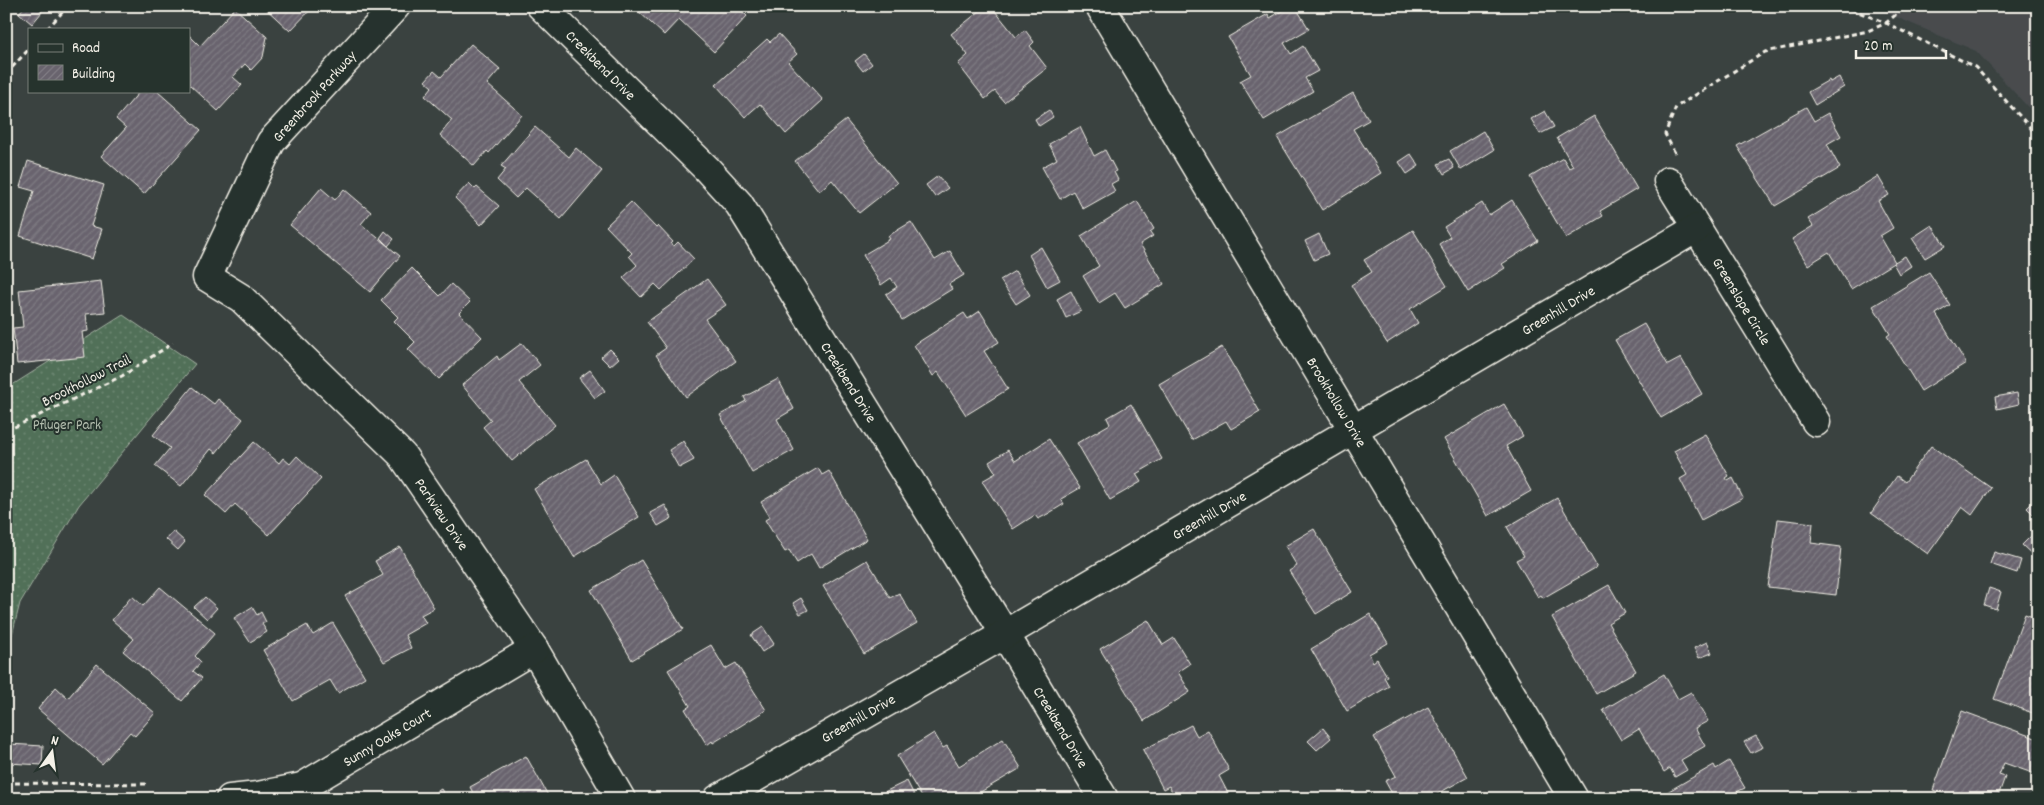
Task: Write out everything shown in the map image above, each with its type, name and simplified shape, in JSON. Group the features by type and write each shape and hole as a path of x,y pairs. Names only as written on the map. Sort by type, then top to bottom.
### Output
{"street":[{"name":"Greenbrook Parkway","path":"207,277 271,142 396,6"},
{"name":"Creekbend Drive","path":"541,6 707,169 739,204 1005,634 1104,799"},
{"name":"Brookhollow Drive","path":"1100,6 1574,799"},
{"name":"Greenslope Circle","path":"1668,181 1816,422"},
{"name":"Greenhill Drive","path":"718,799 1005,634 1697,228"},
{"name":"Parkview Drive","path":"207,277 241,298 402,455 534,649 621,799"},
{"name":"Sunny Oaks Court","path":"230,799 258,796 302,787 534,649"}],"path":[{"path":"48,28 68,6"},
{"path":"1843,6 1886,23 1975,67 2038,136"},
{"path":"1668,181 1678,157 1665,134 1676,107 1765,52 1868,31 1886,23 1906,6"},
{"path":"6,74 28,50"},
{"name":"Brookhollow Trail","path":"6,431 122,376 173,343"},
{"path":"6,783 146,784"}],"shaded area":[{"path":"1870,6 2038,6 2038,118 1976,51"}],"green space":[{"name":"Pfluger Park","path":"123,315 195,364 79,505 20,603 6,659 6,389"}],"building":[{"path":"25,6 36,6 42,12 32,24 19,13"},
{"path":"263,6 314,6 290,31"},
{"path":"640,6 737,6 747,16 714,52 679,19 664,35 637,10"},
{"path":"986,6 991,6 1016,37 1025,30 1034,42 1030,46 1047,68 1004,102 995,91 985,99 958,64 968,55 951,34"},
{"path":"1290,6 1295,6 1309,29 1284,43 1291,54 1303,46 1318,71 1305,78 1313,91 1264,120 1240,81 1251,75 1228,37 1268,14 1270,18"},
{"path":"235,8 267,37 263,57 251,70 245,64 233,77 242,85 218,111 190,85 190,36 200,46"},
{"path":"779,34 797,54 788,62 823,100 786,134 760,104 745,117 716,85 767,39 770,42"},
{"path":"471,44 500,69 487,84 522,115 489,153 487,151 474,166 440,135 452,120 425,96 432,87 425,81 434,71 441,77"},
{"path":"864,54 872,64 863,71 855,61"},
{"path":"1839,77 1844,87 1815,105 1808,92 1829,80 1830,82"},
{"path":"139,92 158,92 201,130 144,194 101,156 126,128 116,119"},
{"path":"1353,93 1369,120 1353,129 1381,173 1322,210 1277,137"},
{"path":"1806,107 1814,121 1828,113 1841,136 1827,144 1840,168 1775,206 1737,146"},
{"path":"1049,110 1053,117 1039,126 1035,119"},
{"path":"1545,111 1554,127 1540,134 1531,119"},
{"path":"1594,116 1637,189 1600,211 1603,216 1566,238 1530,177 1563,158 1569,168 1573,166 1557,138"},
{"path":"846,120 897,183 859,213 832,180 819,191 795,161"},
{"path":"535,127 569,157 576,148 602,171 561,219 526,188 516,198 497,180 506,169 501,166"},
{"path":"1080,127 1094,156 1105,150 1116,171 1114,172 1118,180 1111,184 1115,191 1083,209 1073,191 1060,199 1042,167 1057,159 1049,144"},
{"path":"1483,131 1494,150 1461,170 1450,151"},
{"path":"1411,154 1419,166 1407,174 1399,162"},
{"path":"1449,159 1454,168 1444,174 1438,164"},
{"path":"28,161 104,185 91,226 102,229 92,259 20,236 34,191 20,187"},
{"path":"938,176 948,188 935,197 926,185"},
{"path":"1878,176 1889,195 1878,201 1893,228 1880,236 1895,262 1851,289 1829,252 1808,265 1792,239 1813,226 1808,219"},
{"path":"469,183 475,189 477,187 499,206 481,225 455,198"},
{"path":"321,188 335,200 344,189 371,212 361,224 400,256 370,292 290,225"},
{"path":"1512,200 1538,241 1502,264 1505,268 1468,292 1439,244 1450,237 1444,227 1482,203 1489,215"},
{"path":"1137,201 1154,229 1150,232 1153,236 1140,244 1164,284 1125,308 1115,293 1099,303 1083,276 1099,266 1081,236"},
{"path":"631,202 656,228 658,226 673,242 671,244 674,246 678,242 694,259 661,290 655,284 641,297 623,278 637,265 629,256 632,253 606,226"},
{"path":"911,222 935,260 950,251 964,275 949,284 952,289 902,320 886,294 897,287 891,278 881,285 863,255 890,239 888,236"},
{"path":"1932,225 1945,246 1925,258 1912,238"},
{"path":"1413,230 1447,286 1410,309 1418,323 1387,343 1351,285 1372,272 1364,260"},
{"path":"385,231 394,239 388,246 380,238"},
{"path":"1319,234 1328,254 1314,260 1305,241"},
{"path":"1041,247 1060,280 1047,287 1029,255"},
{"path":"1905,256 1911,266 1899,274 1893,263"},
{"path":"412,268 440,296 451,284 470,302 459,313 482,337 439,379 408,349 415,342 394,321 398,317 381,300"},
{"path":"1015,271 1030,295 1016,304 1000,280"},
{"path":"1929,272 1950,305 1936,314 1966,363 1921,391 1887,336 1890,334 1873,306"},
{"path":"707,279 726,305 705,319 736,361 686,397 656,355 666,348 647,322"},
{"path":"101,281 105,312 86,314 88,331 82,332 85,357 17,364 13,328 23,327 19,290"},
{"path":"1071,291 1081,311 1066,318 1057,299"},
{"path":"980,311 999,342 984,351 1008,389 966,415 938,372 933,376 914,345 964,313 968,319"},
{"path":"1644,324 1668,365 1681,358 1702,394 1661,418 1615,340"},
{"path":"522,343 540,365 519,382 555,425 512,461 483,427 491,420 462,385 497,356 499,360"},
{"path":"1222,347 1260,412 1231,429 1226,421 1192,440 1159,384"},
{"path":"610,349 619,358 610,366 601,357"},
{"path":"590,370 605,391 595,398 579,378"},
{"path":"778,379 794,409 777,419 794,450 752,473 720,415 746,401 744,397"},
{"path":"192,387 214,404 218,399 243,419 216,453 211,449 181,486 155,466 170,448 153,435"},
{"path":"2017,393 2019,404 1997,409 1995,397"},
{"path":"1131,404 1162,459 1136,474 1141,482 1110,500 1077,443 1110,424 1107,418"},
{"path":"1504,404 1523,436 1506,446 1531,491 1488,516 1444,439"},
{"path":"1705,434 1729,476 1726,478 1728,481 1733,478 1743,498 1701,520 1680,479 1687,475 1674,451"},
{"path":"1049,439 1080,488 1061,499 1064,504 1038,519 1035,515 1013,529 982,481 996,473 989,462 1008,450 1015,461"},
{"path":"683,441 694,460 679,468 669,450"},
{"path":"254,442 279,463 283,458 290,464 297,456 321,479 269,535 235,504 226,514 205,495"},
{"path":"1931,446 1991,488 1972,515 1962,507 1928,554 1871,513 1897,476 1905,482"},
{"path":"586,459 601,484 614,475 639,517 574,557 534,489"},
{"path":"818,468 822,475 829,471 867,539 819,568 811,554 797,563 789,550 785,552 765,520 770,517 761,502"},
{"path":"2038,497 2038,519 2027,508"},
{"path":"1557,498 1597,567 1543,598 1541,595 1538,597 1516,560 1524,556 1507,527"},
{"path":"665,505 672,518 658,526 650,513"},
{"path":"1778,519 1813,523 1811,543 1841,547 1836,595 1768,587"},
{"path":"1314,529 1352,592 1316,614 1289,571 1297,566 1285,546"},
{"path":"2038,529 2038,560 2022,545"},
{"path":"173,531 185,542 178,550 166,539"},
{"path":"400,547 434,608 421,615 426,623 405,635 411,648 384,662 345,596 383,575 375,561"},
{"path":"1994,552 2021,560 2017,573 1990,564"},
{"path":"641,560 683,629 632,660 591,590"},
{"path":"867,560 890,598 899,593 917,623 864,654 823,586"},
{"path":"1609,585 1625,613 1608,623 1636,671 1596,694 1552,617"},
{"path":"160,587 215,633 195,656 201,662 193,671 202,678 182,701 123,651 134,639 112,620 132,596 143,606"},
{"path":"1989,588 2001,592 1996,609 1984,605"},
{"path":"205,597 217,608 207,619 194,607"},
{"path":"801,598 808,610 800,614 793,603"},
{"path":"252,607 257,615 261,612 266,622 262,624 267,632 250,642 234,618"},
{"path":"1370,614 1388,643 1369,654 1373,662 1377,659 1387,676 1384,677 1389,686 1347,711 1311,649"},
{"path":"2025,614 2038,619 2038,715 1994,699"},
{"path":"1148,620 1163,645 1174,638 1190,664 1178,672 1190,692 1144,721 1100,649"},
{"path":"333,623 365,677 338,693 330,680 293,701 263,650 307,625 313,635"},
{"path":"763,627 774,644 762,652 751,635"},
{"path":"1707,642 1712,653 1699,658 1694,648"},
{"path":"711,645 725,669 736,663 766,710 707,745 685,709 690,706 668,670"},
{"path":"97,664 155,713 135,736 130,732 102,764 38,709 56,687 68,698"},
{"path":"1664,674 1678,699 1691,692 1708,721 1695,728 1705,746 1681,760 1687,770 1675,777 1670,768 1664,772 1639,729 1621,740 1603,710"},
{"path":"1428,707 1468,777 1428,799 1395,799 1385,781 1396,776 1374,737"},
{"path":"1962,711 2038,739 2038,775 2004,763 1999,775 2005,777 1997,799 1957,799 1933,790"},
{"path":"1191,725 1197,736 1208,730 1229,770 1219,776 1231,799 1176,799 1169,786 1163,789 1143,750"},
{"path":"1323,728 1331,738 1317,750 1308,741"},
{"path":"934,733 943,748 947,746 959,766 1003,739 1021,768 977,794 980,799 923,799 897,756"},
{"path":"1756,736 1763,747 1751,753 1744,742"},
{"path":"9,744 43,746 42,765 8,763"},
{"path":"526,756 550,799 476,799 470,787"},
{"path":"1729,761 1745,788 1732,794 1735,799 1655,799 1714,765 1716,769"},
{"path":"907,781 916,799 870,799"},
{"path":"441,789 447,799 424,799"}]}
